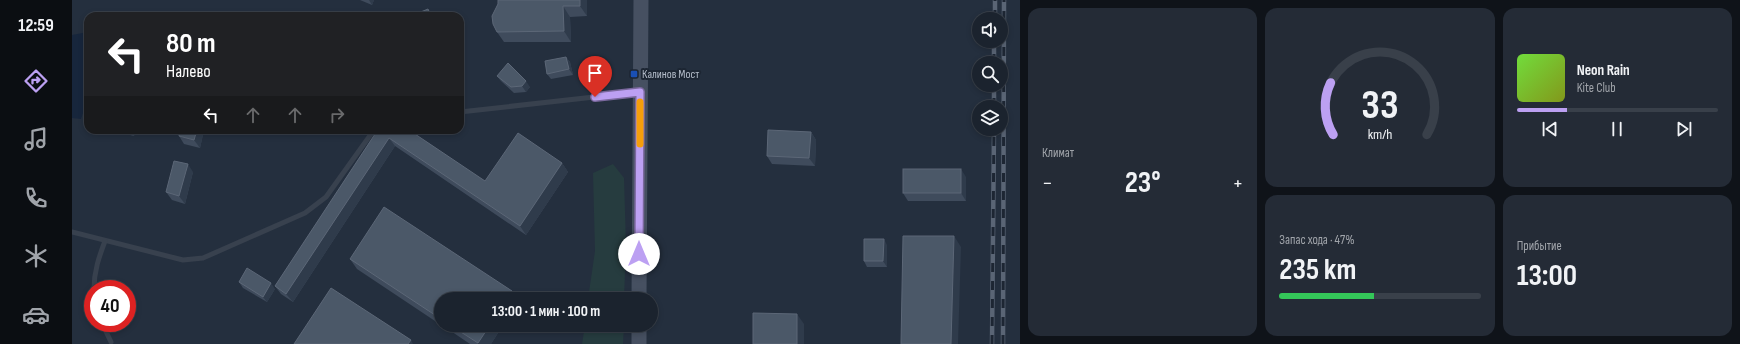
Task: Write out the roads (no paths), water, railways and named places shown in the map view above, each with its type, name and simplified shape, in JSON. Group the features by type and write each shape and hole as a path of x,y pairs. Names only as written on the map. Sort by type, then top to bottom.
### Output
{"street":[{"path":"639,292 641,0"},
{"path":"639,332 639,344"}],"lane":[{"path":"464,112 640,92"},
{"path":"72,232 183,260 202,258 306,213 326,197 371,134"},
{"path":"94,280 97,261 105,241"},
{"path":"106,332 111,342"}],"water":[{"path":"84,33 84,110 81,119 72,118 72,35"}],"railway":[{"path":"995,0 995,12"},
{"path":"1003,344 1004,0"},
{"path":"994,48 994,56"},
{"path":"994,92 994,100"},
{"path":"992,344 994,136"}],"place":[{"name":"Калинов Мост","path":"634,74"}]}
